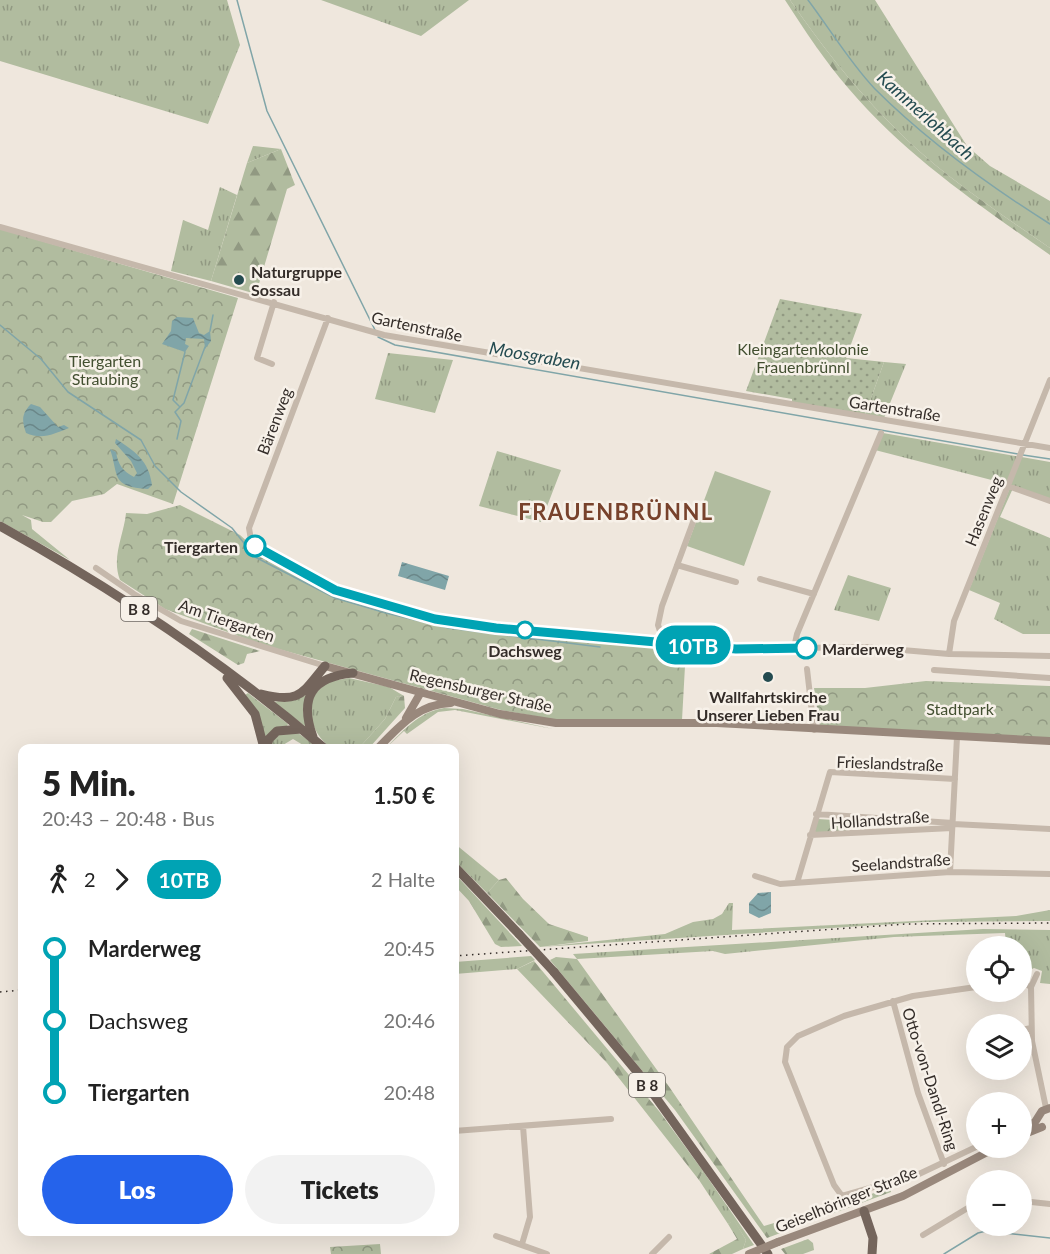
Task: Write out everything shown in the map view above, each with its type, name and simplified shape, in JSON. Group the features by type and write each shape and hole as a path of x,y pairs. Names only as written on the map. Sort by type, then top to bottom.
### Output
{"main road":[{"name":"B 8","path":"0,526 107,588 207,657 320,744"},
{"path":"207,657 251,706 264,744"},
{"path":"324,666 326,679"},
{"path":"256,693 278,698 300,694 309,688 324,666"},
{"path":"314,739 306,715 307,700 317,686 326,679 353,674"},
{"path":"267,744 277,731 301,729"},
{"name":"B 8","path":"459,871 554,972 639,1074 768,1254"},
{"path":"733,1204 760,1254"},
{"path":"864,1211 873,1238 873,1254"}],"street":[{"name":"Gartenstraße","path":"0,227 379,333 463,350 1050,448"},
{"name":"Bärenweg","path":"272,364 257,358 274,302"},
{"name":"Bärenweg","path":"327,318 250,522 249,534 253,544 322,584 421,616 496,628 664,642"},
{"name":"Hasenweg","path":"949,654 954,621 1050,380"},
{"path":"794,648 797,634 881,433"},
{"path":"1008,486 1050,501"},
{"path":"696,514 658,620 664,642 744,650 867,647 949,654 1050,656"},
{"path":"676,565 736,582"},
{"name":"Am Tiergarten","path":"96,568 134,594 181,621 324,666"},
{"path":"760,579 814,594"},
{"name":"Regensburger Straße","path":"324,666 512,716 556,723 717,723 1050,741"},
{"path":"807,669 814,730"},
{"path":"934,670 1050,678"},
{"path":"421,692 421,710"},
{"path":"403,723 421,692"},
{"path":"382,744 403,723 421,710 441,704 461,703"},
{"name":"Frieslandstraße","path":"952,825 957,737"},
{"name":"Frieslandstraße","path":"797,883 830,772 955,779"},
{"name":"Hollandstraße","path":"816,814 952,825 1050,829"},
{"name":"Hollandstraße","path":"810,835 952,825"},
{"name":"Hollandstraße","path":"950,872 952,825"},
{"name":"Seelandstraße","path":"755,876 780,884 950,872 1050,874"},
{"path":"1032,985 1037,974"},
{"name":"Otto-von-Dandl-Ring","path":"966,989 893,1001 844,1016 798,1036 791,1041 785,1053 786,1069 834,1185 842,1196 892,1184 945,1164 966,1152"},
{"name":"Otto-von-Dandl-Ring","path":"893,1001 918,1093 945,1164"},
{"path":"1032,1034 1042,1096 1048,1108 1032,1122"},
{"path":"1039,1117 1046,1129"},
{"path":"459,1131 611,1119"},
{"path":"522,1126 530,1217 522,1244"},
{"name":"Geiselhöringer Straße","path":"749,1254 903,1196 973,1158"},
{"path":"1032,1202 1050,1204"},
{"path":"923,1235 966,1209"},
{"path":"496,1236 547,1254"},
{"path":"652,1254 669,1237"}],"green space":[{"path":"0,0 227,0 240,45 208,124 0,61"},
{"path":"321,0 469,0 421,36"},
{"path":"785,0 790,0 849,78 906,139 966,189 1050,248 1050,255 944,178 894,136 840,78"},
{"path":"790,0 875,0 967,146 990,166 1050,201 1050,248 966,189 906,139 849,78"},
{"path":"253,146 281,149 247,163"},
{"path":"281,149 295,185 287,189 256,294 211,281 247,163"},
{"path":"220,187 237,195 211,281 171,271 183,220 208,230"},
{"name":"Tiergarten Straubing","path":"0,229 238,298 173,504 117,484 104,494 72,501 51,522 43,522 22,515 31,520 32,529 70,560 0,521"},
{"name":"Kleingartenkolonie Frauenbrünnl","path":"780,299 862,314 846,358 884,362 865,415 792,403 792,399 746,391"},
{"path":"388,353 453,360 435,413 375,399"},
{"path":"884,362 906,364 884,418 865,415"},
{"path":"883,433 1050,462 1050,499 1014,486 1000,517 1050,538 1050,634 1023,634 994,619 1000,603 969,590 1011,485 875,450"},
{"path":"497,451 561,470 541,522 479,506"},
{"path":"715,471 771,491 744,566 687,546"},
{"path":"180,505 240,535 261,554 286,564 329,590 361,603 435,621 496,630 686,648 682,720 556,720 501,710 260,644 165,609 120,580 117,554 126,513 147,514"},
{"path":"848,575 891,588 879,621 834,610"},
{"path":"192,629 260,651 247,654 244,663 238,665 189,634"},
{"path":"349,678 389,687 404,696 396,697 385,719 363,744 327,744 316,732 311,713 311,698 327,682"},
{"name":"Stadtpark","path":"926,681 1050,686 1050,738 820,727 814,688 865,688"},
{"path":"248,693 288,724 287,726 265,738 245,695"},
{"path":"306,695 303,711 306,727 274,702"},
{"path":"404,696 405,708 373,744 363,744 385,719 396,697"},
{"path":"463,709 553,729 455,710 438,712 407,734 404,731 390,744 405,729 419,718 435,710"},
{"path":"298,733 313,744 301,744 293,739 285,744 271,744 277,734"},
{"path":"818,819 849,821 850,831 816,833 814,830"},
{"path":"459,847 499,880 487,893 459,865"},
{"path":"459,878 522,946 501,947 495,944 469,901 459,890"},
{"path":"506,878 523,899 549,924 588,937 588,941 540,947 487,893 499,880"},
{"path":"729,903 733,903 732,930 1016,916 1050,910 1050,921 924,922 540,947 665,934 693,922 713,919 722,914"},
{"path":"983,929 1050,930 1050,984 1040,983 1042,971 1032,969 1032,936 1005,936 1005,933 894,937 725,954 713,951 577,959 573,954"},
{"path":"531,956 535,960 517,969 459,974 459,962"},
{"path":"556,957 577,959 670,1088 764,1226 891,1188 891,1192 767,1238 675,1110 550,960"},
{"path":"534,961 659,1111 703,1171 699,1180 607,1063 517,969"},
{"path":"703,1171 754,1245 743,1249 746,1240 734,1221 728,1224 699,1180"},
{"path":"734,1220 746,1240 743,1249 732,1254 709,1254 737,1239 728,1224"},
{"path":"808,1239 813,1243 814,1250 803,1254 785,1254 781,1249"},
{"path":"380,1244 381,1254 331,1254 330,1247"}],"water":[{"path":"177,317 193,318 199,333 204,335 210,331 211,341 205,349 204,339 186,338 185,344 189,346 185,352 162,344 171,331 172,321"},
{"path":"31,404 40,407 58,427 64,425 69,428 43,436 26,433 23,418"},
{"path":"116,439 135,452 148,469 152,485 148,489 127,486 118,478 110,449 116,452 118,461 124,470 134,477 137,473 131,461 115,443"},
{"path":"402,562 449,576 445,590 398,576"},
{"path":"771,892 771,913 759,918 749,913 749,903 758,893"}],"waterway":[{"name":"Moosgraben","path":"237,0 267,111 375,330"},
{"name":"Kammerlohbach","path":"808,0 857,68 895,108 959,161 1050,224"},
{"path":"210,331 213,315"},
{"path":"0,325 41,359 68,392 141,440 155,466 181,492 232,528 255,557 335,598 386,613 449,628 600,647"},
{"name":"Moosgraben","path":"378,337 395,345 1018,454"},
{"path":"177,439 181,421 175,412 184,403 205,347"},
{"path":"179,406 173,400 185,352"},
{"name":"Moosgraben","path":"1023,455 1050,459"},
{"path":"944,1254 978,1233 986,1231 1050,1238"}],"railway":[{"path":"459,956 906,924 1050,923"},
{"path":"0,992 18,990"}],"bus line":[{"name":"10TB","path":"255,546 288,562 335,590 435,619 496,628 736,649 806,648"}],"place":[{"name":"Naturgruppe Sossau","path":"239,280"},
{"name":"Tiergarten","path":"255,546"},
{"name":"Dachsweg","path":"525,630"},
{"name":"Marderweg","path":"806,648"},
{"name":"Wallfahrtskirche Unserer Lieben Frau","path":"768,677"}],"district":[{"name":"FRAUENBRÜNNL","path":"616,511"}]}
